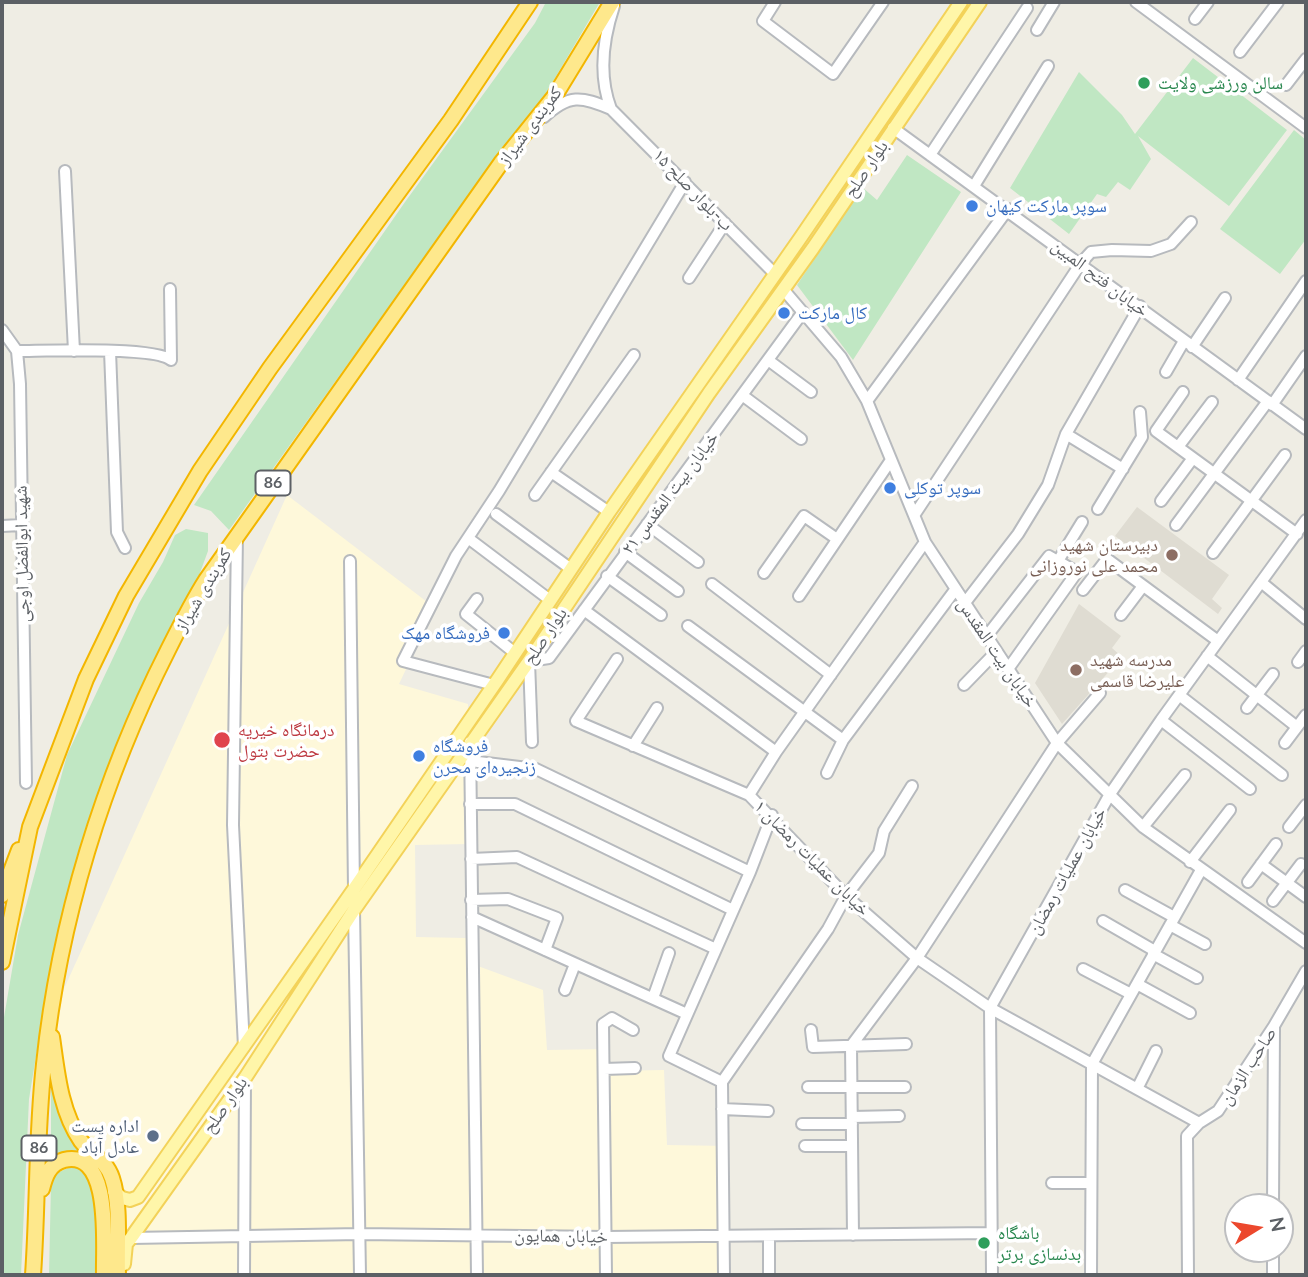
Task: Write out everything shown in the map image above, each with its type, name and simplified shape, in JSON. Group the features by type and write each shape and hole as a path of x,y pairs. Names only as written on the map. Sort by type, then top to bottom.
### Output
{"highway":[{"path":"2,895 86,679 121,605 200,471 270,368 451,120 530,2"},
{"name":"کمربندی شیراز","path":"33,1275 40,1110 53,994 78,888 105,798 143,703 192,603 237,535 501,163 554,97 614,2"},
{"path":"2,962 30,827"},
{"path":"49,1021 61,1092 70,1120 81,1142 104,1163 111,1177 118,1275"},
{"path":"38,1201 47,1173 57,1163 72,1159 81,1161 93,1171 102,1196 104,1275"}],"main road":[{"name":"بلوار صلح","path":"114,1191 122,1198 131,1200 138,1197 354,889 696,384 801,237 961,2"},
{"name":"بلوار صلح","path":"124,1275 124,1252 131,1238 244,1078 354,910 529,661 709,393 980,2"},
{"path":"923,57 936,66"},
{"path":"696,384 709,393"},
{"path":"179,1138 193,1150"}],"street":[{"path":"611,109 604,92 602,76 614,2"},
{"path":"775,2 763,20 833,74 883,2"},
{"path":"1037,30 1054,2"},
{"path":"1136,2 1306,128"},
{"path":"1195,19 1208,2"},
{"path":"1240,52 1278,2"},
{"path":"930,155 1027,8"},
{"path":"1286,85 1306,59"},
{"path":"974,186 1048,66"},
{"path":"529,130 552,110 571,99 587,98 611,109"},
{"name":"۱۵ ب-بلوار صلح","path":"611,109 774,273"},
{"name":"خیابان فتح المبین","path":"893,128 1306,427"},
{"path":"65,171 74,351"},
{"path":"494,685 403,661 440,586 468,538 685,182"},
{"path":"867,401 1008,209"},
{"path":"915,514 1081,263 1091,252 1151,251 1171,244 1191,222"},
{"path":"689,278 725,223"},
{"path":"1238,380 1306,281"},
{"path":"2,330 17,351 110,351 161,354 171,360 170,289"},
{"name":"خیابان بیت المقدس","path":"783,289 841,357 867,401 925,542 1057,743 1143,827 1305,944"},
{"path":"1166,372 1225,298"},
{"path":"964,604 1018,534 1048,485 1066,434 1140,306"},
{"name":"خیابان بیت المقدس ۲۱","path":"529,661 549,658 803,312"},
{"name":"شهید ابوالفضل اوجی","path":"17,351 20,384 26,783"},
{"path":"110,351 117,532 125,548"},
{"path":"535,495 634,355"},
{"path":"1177,525 1306,356"},
{"path":"768,360 811,393"},
{"path":"1183,393 1156,431 1251,500 1303,527"},
{"path":"742,396 801,439"},
{"path":"1178,447 1212,402"},
{"path":"1098,509 1142,437 1140,412"},
{"path":"1066,434 1123,469"},
{"path":"1213,553 1285,455"},
{"path":"1161,501 1193,458"},
{"path":"799,596 891,460"},
{"path":"551,472 609,512"},
{"path":"496,514 571,569"},
{"path":"764,573 804,516 837,539"},
{"path":"1058,561 1082,522"},
{"path":"647,524 698,562"},
{"path":"2,526 21,525"},
{"name":"خیابان عملیات رمضان","path":"992,1275 990,1009 1110,794 1218,641 1303,527"},
{"path":"237,535 233,825 244,1047"},
{"path":"468,538 550,600"},
{"path":"749,795 776,752 925,542"},
{"path":"625,552 678,591"},
{"path":"986,637 1049,556 1077,572 1008,669"},
{"path":"1083,590 1107,559 1218,641"},
{"path":"350,561 354,889"},
{"path":"607,576 661,615"},
{"path":"1261,582 1306,619"},
{"path":"712,584 831,675"},
{"path":"1121,615 1143,586"},
{"path":"827,773 843,740 955,590"},
{"path":"477,599 466,614 515,653"},
{"path":"584,610 776,752"},
{"path":"688,626 843,740"},
{"path":"1298,662 1306,651"},
{"path":"964,685 996,652"},
{"path":"1208,656 1297,727"},
{"name":"خیابان عملیات رمضان ۱","path":"617,659 576,721 749,795 846,896 917,958 990,1009 1199,1123"},
{"path":"529,661 532,742"},
{"path":"1247,708 1273,674"},
{"path":"853,1235 851,1046 917,958 1057,743 1100,693"},
{"path":"1179,695 1282,775"},
{"path":"633,746 657,708"},
{"path":"1285,743 1306,715"},
{"path":"1161,720 1250,789"},
{"path":"470,742 477,1275"},
{"path":"470,761 536,769 750,872"},
{"path":"1143,827 1185,775"},
{"path":"724,1275 722,1082 828,929 846,896 879,853 884,831 912,786"},
{"path":"470,804 515,804 733,910"},
{"path":"1289,827 1306,805"},
{"path":"1190,862 1230,810"},
{"path":"722,1082 669,1056 772,816"},
{"path":"1248,882 1276,844"},
{"path":"471,859 517,857 716,949"},
{"path":"1273,901 1301,863"},
{"path":"1261,864 1306,897"},
{"path":"1091,1275 1092,1064 1200,870"},
{"path":"1125,890 1205,944"},
{"path":"471,900 508,899 557,918 545,950"},
{"path":"354,910 360,1275"},
{"path":"471,917 687,1014"},
{"path":"1103,921 1198,978"},
{"path":"653,998 669,953"},
{"path":"565,990 575,964"},
{"path":"1083,969 1131,994"},
{"name":"صاحب الزمان","path":"1188,1275 1187,1136 1199,1123 1218,1111 1302,982 1306,971"},
{"path":"1137,984 1190,1013"},
{"path":"607,1275 603,1024 612,1018 634,1030"},
{"path":"1273,1193 1274,1026"},
{"path":"811,1030 813,1047 906,1044"},
{"path":"1137,1089 1156,1051"},
{"path":"604,1069 635,1068"},
{"path":"244,1078 244,1275"},
{"path":"808,1087 905,1087"},
{"path":"722,1109 768,1111"},
{"path":"802,1124 899,1116"},
{"path":"805,1146 852,1146"},
{"path":"1052,1183 1091,1183"},
{"name":"خیابان همایون","path":"131,1238 360,1234 607,1237 992,1233"},
{"path":"769,1236 769,1275"}],"shaded area":[{"path":"287,495 435,608 399,684 468,704 468,844 415,845 416,937 466,938 467,962 543,990 547,1050 608,1049 608,1071 664,1070 667,1145 729,1146 726,1275 127,1275 125,1222 56,1207 49,1022"},
{"name":"دبیرستان شهید محمد علی نوروزانی","path":"1137,507 1229,575 1212,599 1222,608 1218,614 1115,536"},
{"name":"مدرسه شهید علیرضا قاسمی","path":"1079,604 1121,636 1112,648 1122,657 1062,724 1035,683"}],"green space":[{"path":"546,2 600,2 545,95 229,530 211,511 194,505 405,202 535,23"},
{"path":"1193,58 1287,130 1229,206 1138,136 1151,159 1130,190 1118,182 1106,197 1097,194 1069,234 1010,188 1079,72 1122,115 1135,134"},
{"path":"1294,130 1306,140 1306,239 1280,274 1220,229"},
{"path":"907,155 961,192 853,360 797,285 862,187 877,200"},
{"path":"186,529 208,533 208,551 194,589 142,691 72,877 51,965 29,1099 21,1275 2,1275 2,1029 18,935 67,755 139,603 175,535"},
{"path":"51,1087 74,1138 102,1168 109,1180 112,1275 107,1188 102,1169 77,1158 51,1161"},
{"path":"68,1168 78,1168 88,1173 96,1201 97,1275 49,1275 51,1183 57,1173"}],"place":[{"name":"سالن ورزشی ولایت","path":"1144,83"},
{"name":"سوپر مارکت کیهان","path":"972,206"},
{"name":"کال مارکت","path":"784,313"},
{"name":"سوپر توکلی","path":"890,488"},
{"name":"دبیرستان شهید محمد علی نوروزانی","path":"1172,555"},
{"name":"فروشگاه مهک","path":"504,633"},
{"name":"مدرسه شهید علیرضا قاسمی","path":"1076,670"},
{"name":"درمانگاه خیریه حضرت بتول","path":"222,740"},
{"name":"فروشگاه زنجیره‌ای محرن","path":"419,756"},
{"name":"اداره پست عادل آباد","path":"153,1136"},
{"name":"باشگاه بدنسازی برتر","path":"984,1243"}]}
